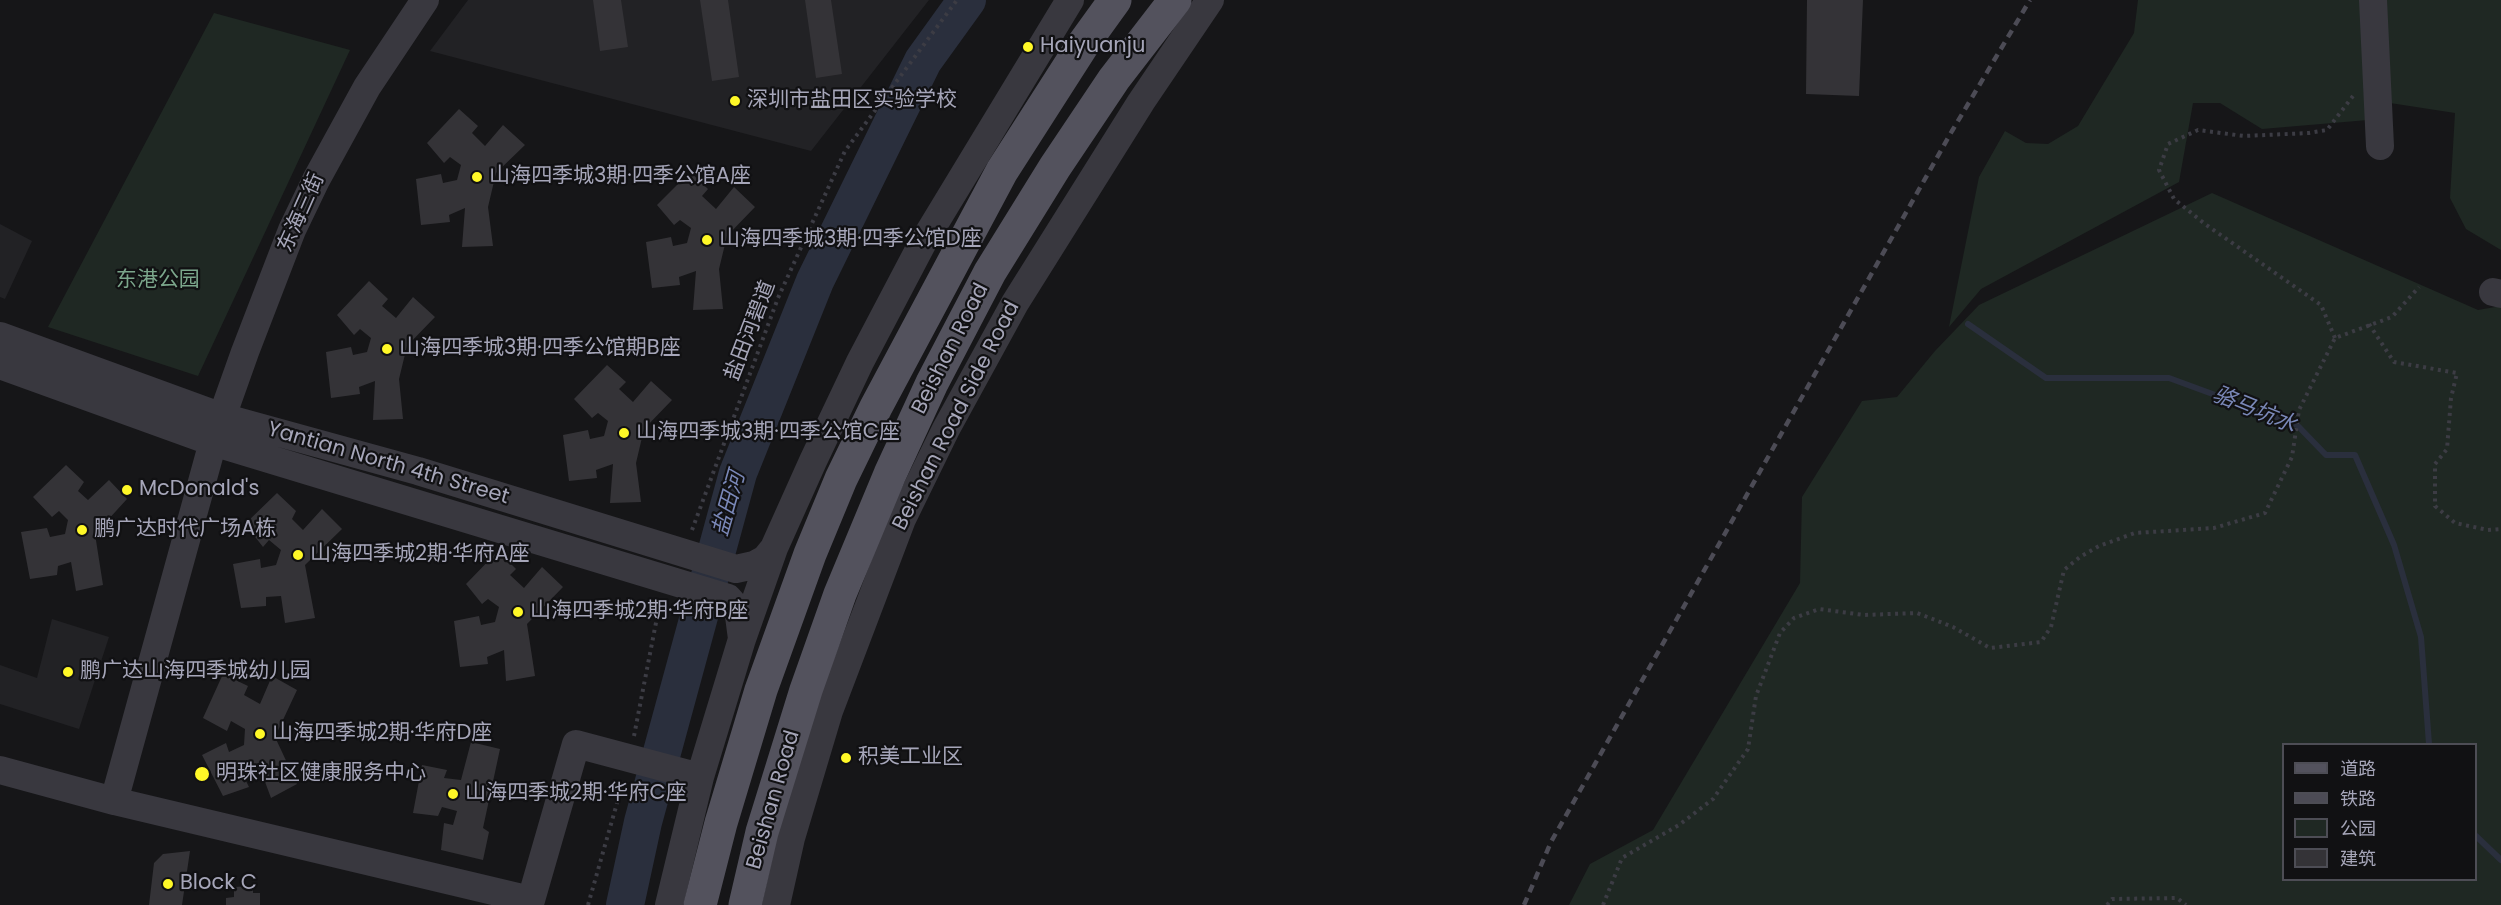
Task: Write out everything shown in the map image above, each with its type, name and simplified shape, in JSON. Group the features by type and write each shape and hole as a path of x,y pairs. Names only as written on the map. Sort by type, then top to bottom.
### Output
{"main road":[{"name":"Beishan Road","path":"700,905 721,823 761,690 810,554 841,480 886,387 1002,171 1084,43 1115,0"},
{"name":"Beishan Road","path":"745,905 769,810 806,690 840,594 890,474 932,383 990,272 1055,167 1114,79 1192,3"}],"street":[{"name":"东海三街","path":"114,801 218,429 292,230 316,180 367,87 425,0"},
{"path":"669,905 691,774 774,548 860,362 922,244 1070,0"},
{"path":"2373,0 2380,146"},
{"name":"Beishan Road Side Road","path":"776,905 791,838 829,711 902,519 946,429 1014,303 1128,122 1192,3"},
{"name":"Yantian North 4th Street","path":"0,336 218,429 418,471 683,542 736,569 754,565 765,559 774,548"},
{"name":"Yantian North 4th Street","path":"0,365 218,429 665,580 728,598 736,607 742,639"},
{"path":"840,594 860,627"},
{"path":"0,770 114,801 531,900 576,744 691,774"}],"path":[{"name":"盐田河碧道","path":"683,542 778,298 845,152 957,0"},
{"path":"2335,338 2321,305 2205,224 2174,199 2159,170 2168,144 2198,130 2244,136 2326,130 2375,68"},
{"path":"1603,905 1622,858 1679,825 1713,799 1748,749 1756,696 1780,633 1794,618 1819,609 1864,615 1917,613 1953,627 1990,648 2041,642 2051,627 2064,570 2099,546 2135,533 2214,528 2265,513 2292,457 2299,410 2335,338 2392,317 2419,287"},
{"path":"2370,324 2394,362 2457,373 2451,398 2447,449 2435,464 2435,506 2455,523 2488,530 2501,529"},
{"path":"2107,905 2112,899 2177,898 2186,905"}],"shaded area":[{"name":"深圳市盐田区实验学校","path":"468,0 929,0 811,151 430,51"},
{"path":"0,224 32,241 5,299 0,297"},
{"name":"鹏广达山海四季城幼儿园","path":"52,619 109,637 79,729 0,704 0,665 37,678"}],"green space":[{"path":"2138,0 2367,0 2368,120 2262,129 2220,103 2193,103 2179,182 1981,289 1949,327 1979,177 2005,131 2026,143 2048,144 2078,126 2134,33"},
{"path":"2383,0 2501,0 2501,250 2466,229 2450,198 2455,113 2390,103"},
{"name":"东港公园","path":"214,13 350,50 198,376 48,327"},
{"path":"2212,193 2478,310 2501,306 2501,905 1569,905 1590,864 1653,830 1800,583 1802,497 1862,401 1897,397 1935,351 1979,305"}],"building":[{"path":"593,0 621,0 628,47 600,51"},
{"path":"700,0 728,0 739,77 712,81"},
{"path":"805,0 831,0 842,74 816,78"},
{"path":"1807,0 1863,0 1859,96 1806,94"},
{"name":"山海四季城3期·四季公馆A座","path":"459,109 478,126 472,133 485,146 503,125 525,145 496,173 488,207 493,246 462,247 465,208 449,215 450,222 421,225 416,179 441,174 443,183 457,180 461,165 450,157 444,163 427,143"},
{"name":"山海四季城3期·四季公馆D座","path":"690,172 708,189 702,196 716,209 734,187 755,207 727,236 719,269 723,309 693,310 696,271 679,277 680,285 652,288 646,242 671,237 673,246 687,243 691,228 680,220 674,225 657,205"},
{"name":"山海四季城3期·四季公馆期B座","path":"369,281 388,299 382,306 396,318 413,297 435,317 407,346 399,379 403,419 373,420 375,381 359,387 360,394 331,398 326,352 351,347 353,355 367,352 371,338 360,329 354,335 337,315"},
{"name":"山海四季城3期·四季公馆C座","path":"607,365 626,382 619,389 633,402 651,381 672,400 644,429 636,463 641,502 610,503 613,464 596,470 597,478 569,481 563,435 588,430 590,439 604,436 608,421 598,413 592,418 574,399"},
{"name":"鹏广达时代广场A栋","path":"66,465 84,482 78,491 88,500 109,480 127,499 95,534 103,585 76,591 71,562 58,566 57,575 30,579 21,532 47,528 50,537 65,534 68,520 59,511 52,517 33,497"},
{"name":"山海四季城2期·华府A座","path":"277,493 296,511 292,519 303,530 322,509 342,529 305,565 315,618 285,623 281,596 266,597 266,606 241,608 233,564 260,559 261,568 276,565 281,550 269,540 263,547 245,524"},
{"name":"山海四季城2期·华府B座","path":"498,551 516,569 510,575 524,588 542,567 563,587 527,624 535,676 506,681 504,650 487,657 488,664 460,667 454,621 479,616 481,625 495,622 499,607 488,599 482,604 466,584"},
{"name":"山海四季城2期·华府D座","path":"223,674 248,686 244,695 260,704 272,676 297,690 275,737 297,784 271,798 261,771 245,779 249,787 223,796 202,755 226,743 229,752 244,745 245,729 231,721 227,731 203,718"},
{"name":"山海四季城2期·华府C座","path":"471,742 500,749 483,828 489,832 483,860 441,850 444,823 453,825 457,811 442,807 438,816 413,813 422,765 447,770 444,778 461,780"},
{"name":"Block C","path":"190,851 182,905 149,905 154,863 163,854"},
{"path":"253,886 253,893 260,893 260,905 226,905 226,898 234,897 234,887"}],"waterway":[{"name":"盐田河","path":"625,905 643,822 738,473 815,281 923,61 967,0"},
{"name":"骆马坑水","path":"1968,324 2046,378 2169,378 2297,425 2326,455 2355,455 2394,545 2421,637 2429,743"},
{"name":"骆马坑水","path":"2477,837 2501,860"}],"railway":[{"path":"1524,905 1551,842 1952,131 2030,0"}],"place":[{"name":"Haiyuanju","path":"1028,47"},
{"name":"深圳市盐田区实验学校","path":"735,101"},
{"name":"山海四季城3期·四季公馆A座","path":"477,177"},
{"name":"山海四季城3期·四季公馆D座","path":"707,240"},
{"name":"山海四季城3期·四季公馆期B座","path":"387,349"},
{"name":"山海四季城3期·四季公馆C座","path":"624,433"},
{"name":"McDonald's","path":"127,490"},
{"name":"鹏广达时代广场A栋","path":"82,530"},
{"name":"山海四季城2期·华府A座","path":"298,555"},
{"name":"山海四季城2期·华府B座","path":"518,612"},
{"name":"鹏广达山海四季城幼儿园","path":"68,672"},
{"name":"山海四季城2期·华府D座","path":"260,734"},
{"name":"积美工业区","path":"846,758"},
{"name":"明珠社区健康服务中心","path":"202,774"},
{"name":"山海四季城2期·华府C座","path":"453,794"},
{"name":"Block C","path":"168,884"}]}
